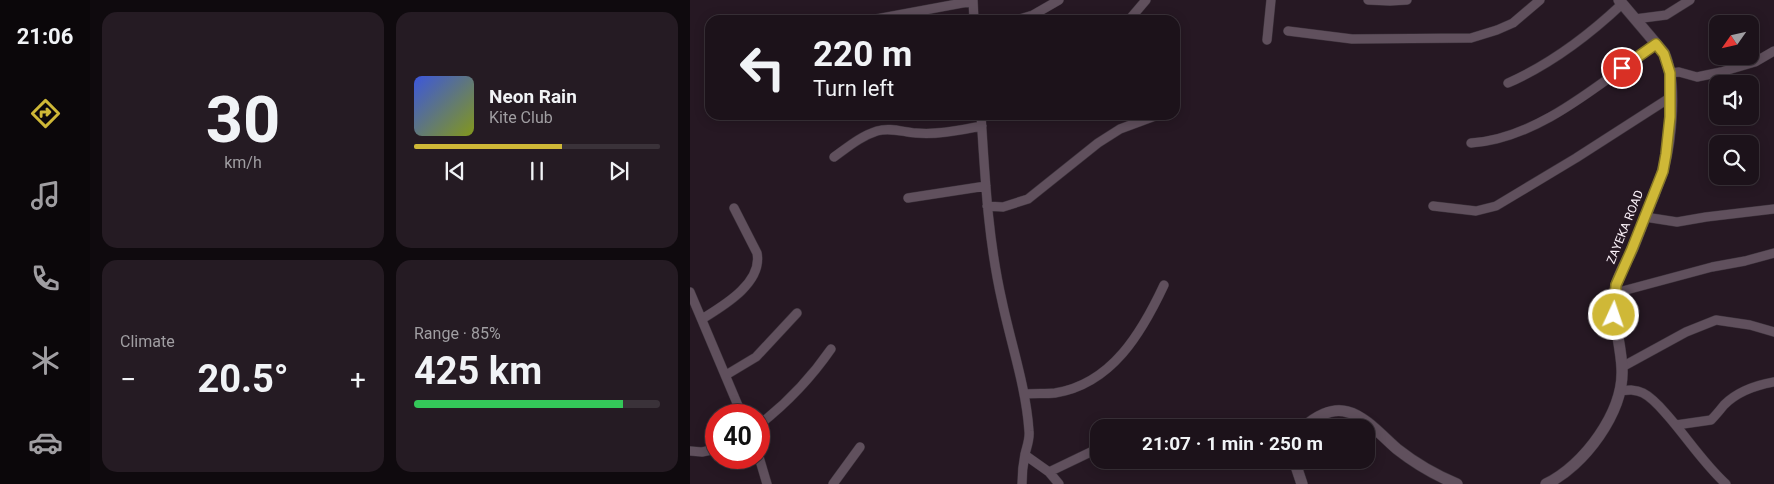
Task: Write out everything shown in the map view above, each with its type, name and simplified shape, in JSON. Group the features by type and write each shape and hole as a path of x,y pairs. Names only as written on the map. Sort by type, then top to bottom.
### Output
{"street":[{"path":"897,15 973,0 974,15"},
{"path":"1033,15 1059,0"},
{"path":"1133,15 1146,0"},
{"path":"1267,40 1271,0"},
{"path":"1368,0 1390,2 1407,0"},
{"path":"1288,30 1352,39 1471,38 1513,23 1540,0"},
{"path":"1635,19 1666,15 1690,0"},
{"path":"1508,83 1529,74 1562,54 1599,26 1620,2"},
{"name":"ZAYEKA ROAD","path":"1546,484 1570,470 1599,436 1614,408 1620,391 1622,367 1614,315 1616,285 1663,171 1669,134 1670,73 1664,54 1620,2"},
{"path":"1471,143 1488,142 1510,136 1556,115 1656,44"},
{"path":"1670,73 1679,72 1697,77 1721,72 1755,62 1774,51"},
{"path":"1433,206 1476,211 1496,206 1576,158 1671,97"},
{"path":"981,120 987,206 1001,300 1025,394 1030,434 1022,473 1022,484"},
{"path":"987,206 1003,207 1028,199 1098,143 1120,130 1145,120"},
{"path":"834,157 858,139 879,130 895,129 916,133 939,133 982,126"},
{"path":"908,198 986,186"},
{"path":"702,319 733,299 747,284 756,268 758,261 757,253 734,208"},
{"path":"1645,217 1677,222 1774,209"},
{"path":"1615,293 1774,252"},
{"path":"1025,394 1054,393 1079,386 1096,378 1121,357 1150,312 1164,284"},
{"path":"690,292 737,404"},
{"path":"726,376 756,357 797,312"},
{"path":"1622,367 1686,332 1716,320 1774,332"},
{"path":"770,416 817,371 831,349"},
{"path":"1676,425 1711,420 1725,405 1736,397 1751,388 1774,382"},
{"path":"1620,391 1633,390 1642,392 1652,398 1713,472 1726,484"},
{"path":"1315,419 1321,414 1333,411 1350,412 1361,419"},
{"path":"1375,429 1421,467 1457,484"},
{"path":"833,484 860,447"},
{"path":"690,451 705,451"},
{"path":"1049,472 1090,452"},
{"path":"1025,455 1049,472 1058,484"},
{"path":"763,469 767,484"},
{"path":"1297,469 1302,484"}],"route":[{"path":"1614,315 1616,285 1663,171 1670,117 1671,85 1668,61 1656,44 1622,68"}]}
